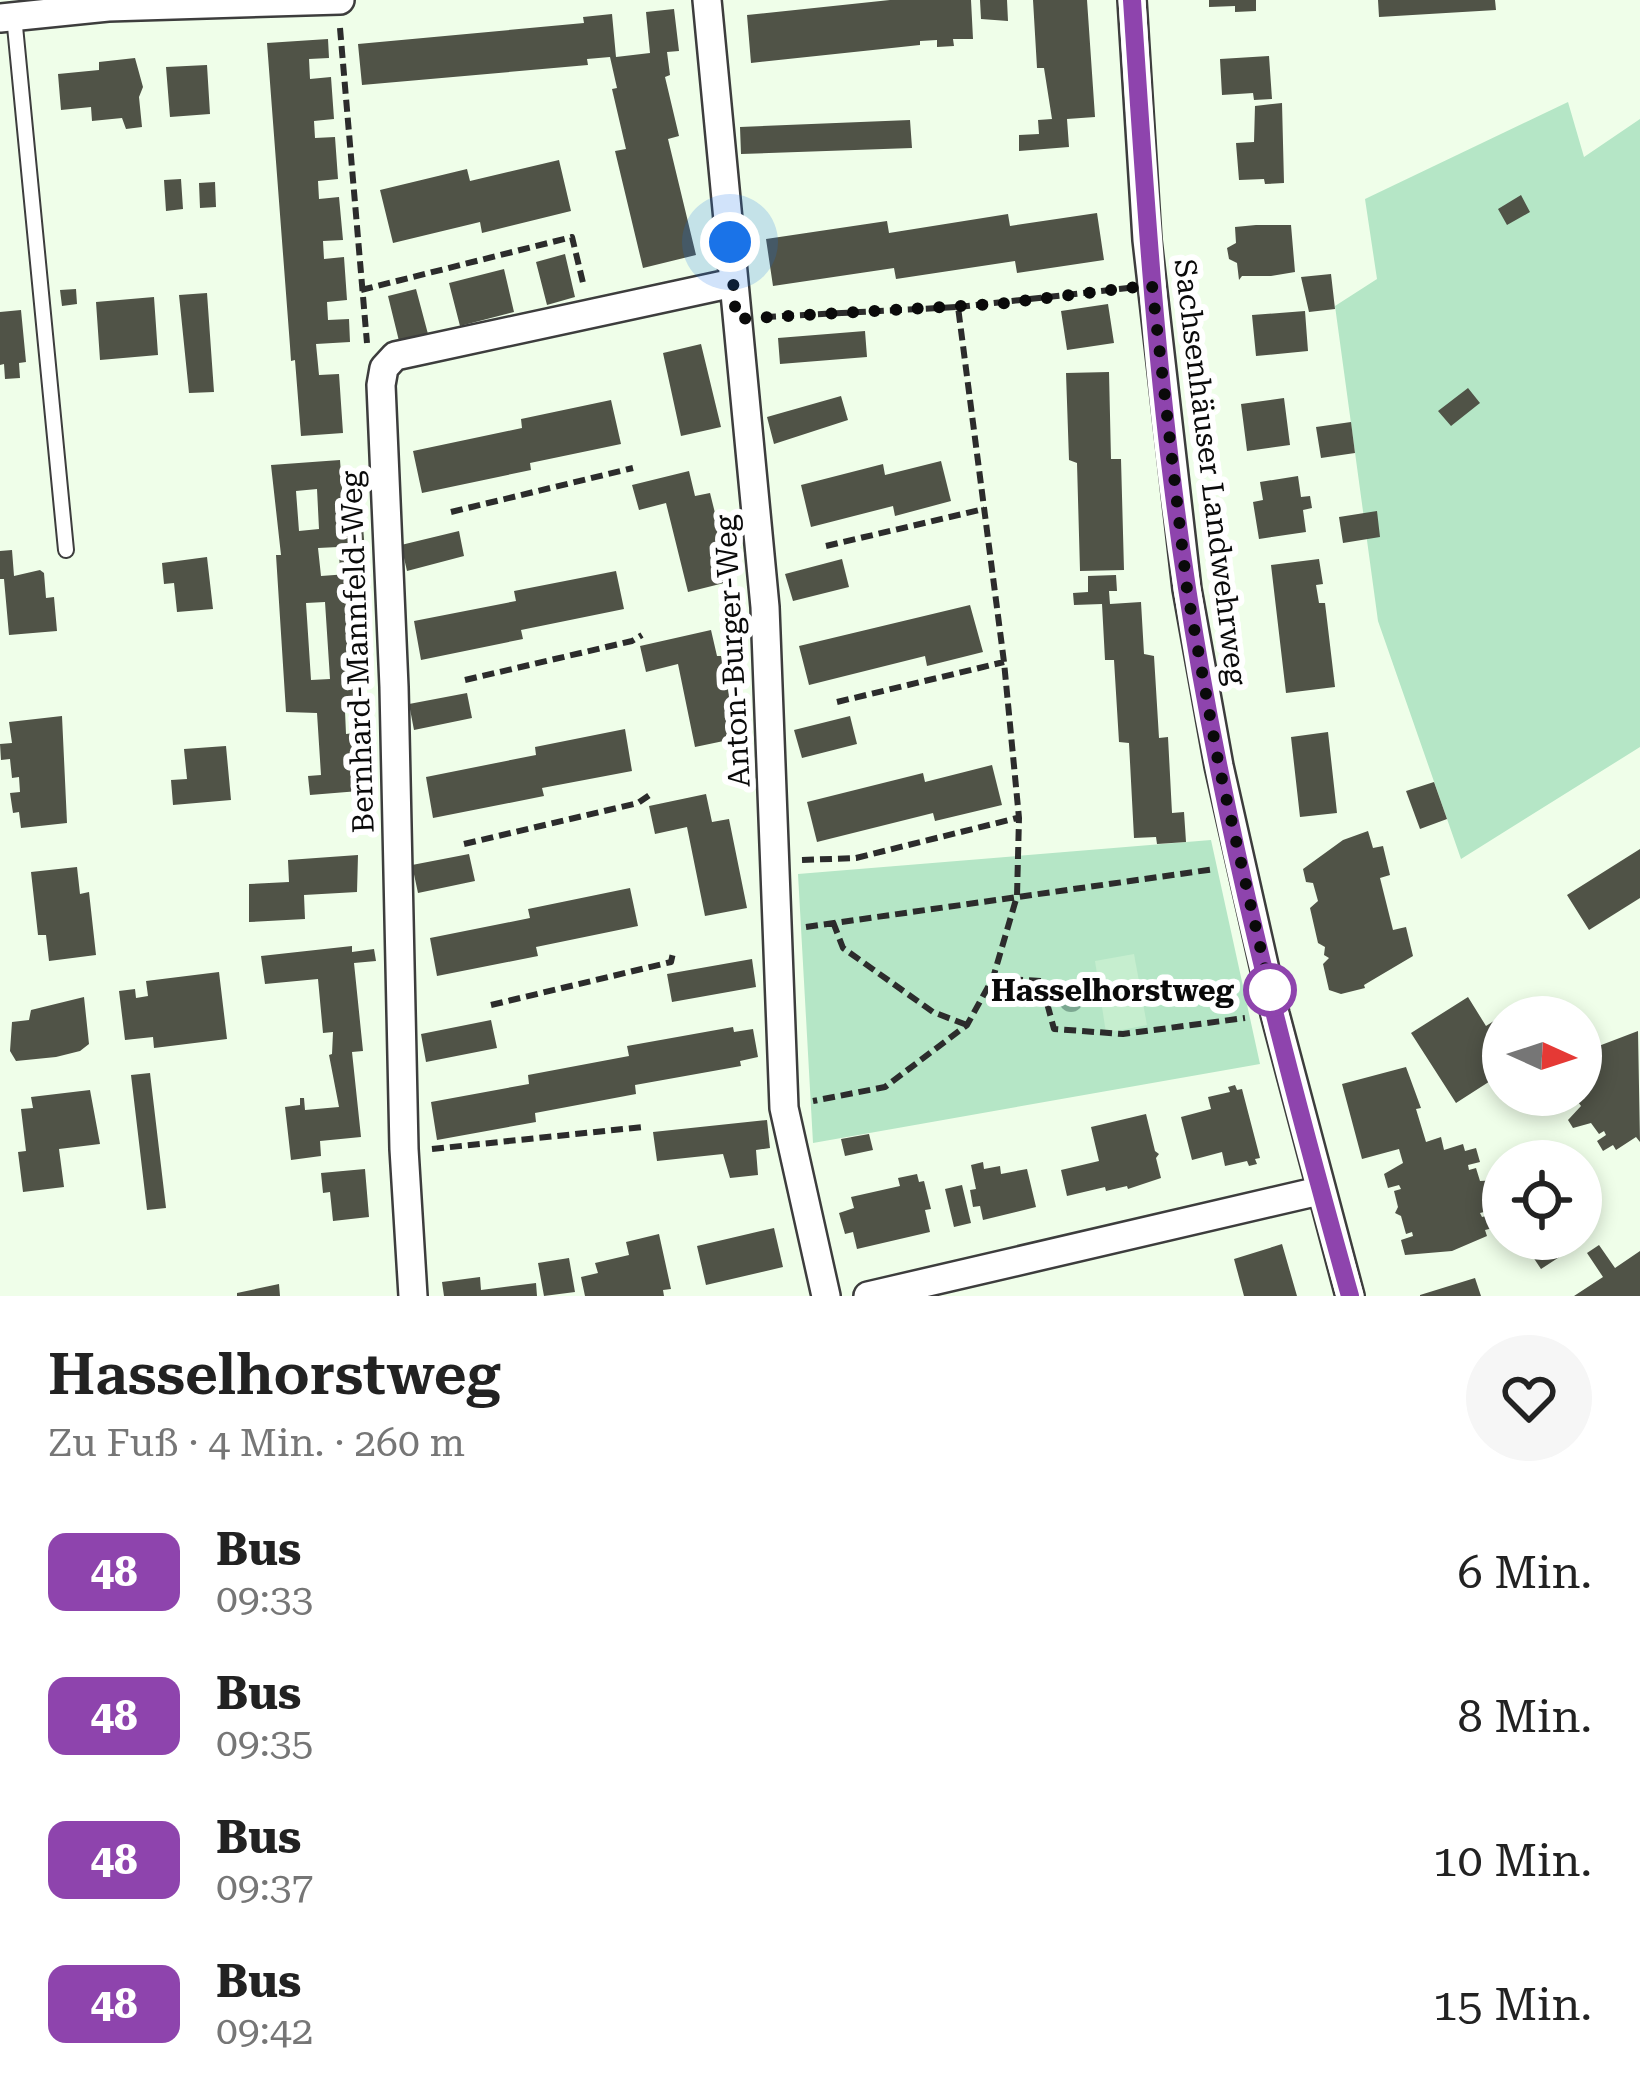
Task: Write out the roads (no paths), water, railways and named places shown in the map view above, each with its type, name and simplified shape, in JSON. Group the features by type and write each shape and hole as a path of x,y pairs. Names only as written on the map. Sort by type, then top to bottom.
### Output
{"street":[{"path":"7,17 108,8 339,0"},
{"name":"Anton-Burger-Weg","path":"707,0 765,607 784,1108 826,1296"},
{"name":"Sachsenhäuser Landwehrweg","path":"1132,0 1152,285 1187,589 1219,766 1275,1014 1350,1296"},
{"name":"Bernhard-Mannfeld-Weg","path":"413,1296 404,1149 383,368 394,356 734,283"},
{"path":"868,1296 1319,1191"}],"lane":[{"path":"7,17 66,543"}],"place":[{"name":"Hasselhorstweg","path":"1270,990"}]}
